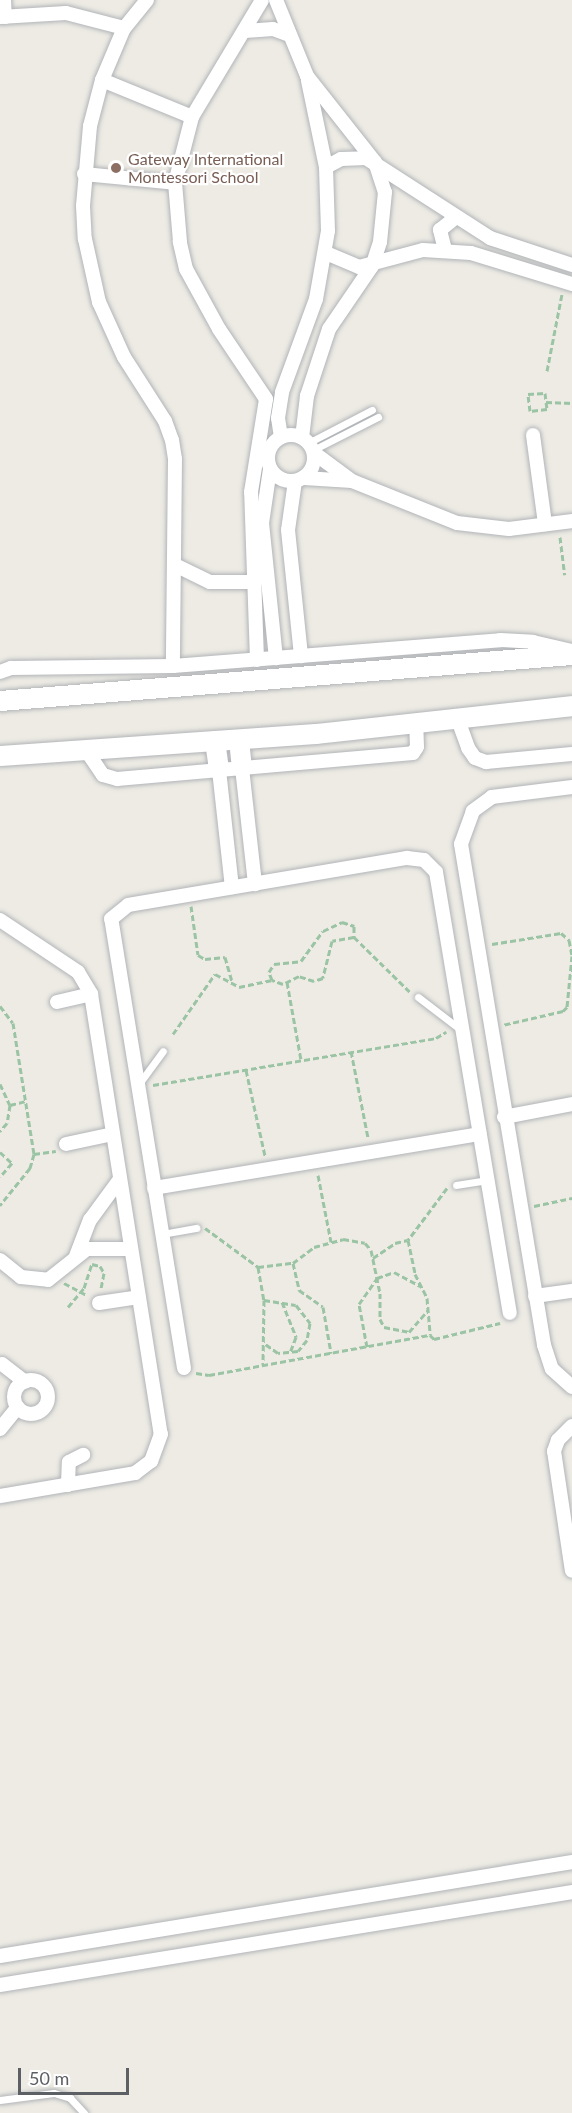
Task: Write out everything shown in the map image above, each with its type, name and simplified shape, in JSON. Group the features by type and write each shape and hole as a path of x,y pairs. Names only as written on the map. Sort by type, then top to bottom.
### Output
{"street":[{"path":"4,0 3,17 66,13 124,28"},
{"path":"147,0 124,28 102,80 90,126 84,174 85,239 99,302 124,357 165,421 172,440 175,459 173,666"},
{"path":"257,660 251,492 266,399 219,329 186,268 180,242 175,183 192,117 245,31 261,0"},
{"path":"276,0 287,34 307,76 375,162 454,218 527,253 572,265"},
{"path":"245,31 273,29 287,34"},
{"path":"276,658 262,523 270,469 269,451 281,437 278,418 282,393 309,322 326,253 329,210 326,167 307,76"},
{"path":"102,80 192,117"},
{"path":"326,167 349,157 375,162"},
{"path":"301,656 287,515 299,480 313,464 309,446 307,396 328,329 372,266 385,217 385,192 375,162"},
{"path":"84,174 175,183"},
{"path":"445,250 440,230 454,218"},
{"path":"326,253 347,264 372,266 402,255 445,250 496,260 568,284"},
{"path":"281,437 309,446 352,481 457,523 509,529 558,523 532,435"},
{"path":"270,469 283,481 352,481"},
{"path":"175,565 210,582 255,582"},
{"path":"273,638 298,636"},
{"path":"4,669 173,666 500,640 572,653"},
{"path":"0,701 572,653"},
{"path":"0,756 239,740 458,720 572,706"},
{"path":"458,720 468,748 475,758 486,762 572,754"},
{"path":"86,750 103,775 117,779 413,753 417,747 416,724"},
{"path":"239,740 255,884"},
{"path":"215,741 232,887"},
{"path":"572,787 492,796 466,821 461,844 504,1117 547,1357 560,1379 572,1387"},
{"path":"184,1368 136,1088 111,918 128,905 232,887 407,858 424,860 436,872 457,1027 480,1134 510,1313"},
{"path":"0,920 78,972 91,994 161,1434 157,1453 135,1473 5,1495 0,1484"},
{"path":"57,1002 91,994"},
{"path":"504,1117 572,1104"},
{"path":"66,1144 113,1134"},
{"path":"154,1188 480,1134"},
{"path":"76,1256 90,1220 120,1179"},
{"path":"0,1260 21,1277 34,1280 56,1276 76,1256 93,1247 131,1249"},
{"path":"535,1296 572,1291"},
{"path":"99,1303 139,1296"},
{"path":"2,1364 25,1382 41,1384 48,1399 43,1409 33,1414 18,1407"},
{"path":"0,1430 18,1407 16,1390 25,1382"},
{"path":"572,1426 558,1440 554,1451 572,1571"},
{"path":"68,1485 69,1462 83,1455"},
{"path":"0,1956 572,1862"},
{"path":"0,1985 572,1892"}],"lane":[{"path":"309,446 372,410"},
{"path":"309,446 378,417"},
{"path":"418,997 457,1027"},
{"path":"136,1088 163,1051"},
{"path":"452,1186 488,1180"},
{"path":"162,1234 200,1228"},
{"path":"0,2100 54,2093 70,2098 84,2113"}],"path":[{"path":"547,371 568,284"},
{"path":"545,393 546,402 546,409 530,411 528,394 545,393"},
{"path":"546,402 572,403"},
{"path":"558,523 565,575"},
{"path":"189,896 198,955 205,959 225,957 232,983"},
{"path":"272,980 269,972 274,964 301,962 328,927 349,923 354,926 354,937 410,992"},
{"path":"477,947 555,933 566,936 572,956 570,1006 558,1013 490,1028"},
{"path":"173,1034 215,974 238,987 272,980 287,982 299,976 314,981 323,978 332,941 354,937"},
{"path":"287,982 301,1060"},
{"path":"0,1006 13,1023 33,1159 0,1205"},
{"path":"136,1088 436,1038 457,1027"},
{"path":"351,1052 371,1152"},
{"path":"246,1070 268,1169"},
{"path":"0,1084 10,1105 7,1123 0,1131"},
{"path":"10,1105 26,1101"},
{"path":"0,1152 12,1163 0,1177"},
{"path":"316,1161 331,1242"},
{"path":"373,1258 394,1243 408,1240 440,1193 452,1186"},
{"path":"520,1209 572,1198"},
{"path":"200,1228 214,1232 258,1267 264,1300 263,1366"},
{"path":"258,1267 293,1263 314,1247 344,1239 365,1243 373,1258 380,1319 384,1327 409,1332 428,1310"},
{"path":"408,1240 415,1274 422,1287 428,1310 430,1335 434,1339 495,1325 510,1313"},
{"path":"293,1263 299,1290 323,1307 331,1353"},
{"path":"56,1276 80,1293 87,1295 101,1288 104,1281 100,1266 92,1264 80,1293 68,1307"},
{"path":"367,1347 359,1304 377,1278 387,1272 402,1274 422,1287"},
{"path":"264,1300 299,1307 310,1323 303,1346 289,1353 278,1353 265,1344"},
{"path":"282,1302 296,1337 289,1353"},
{"path":"184,1368 209,1375 430,1335"}],"place":[{"name":"Gateway International Montessori School","path":"116,168"}]}
